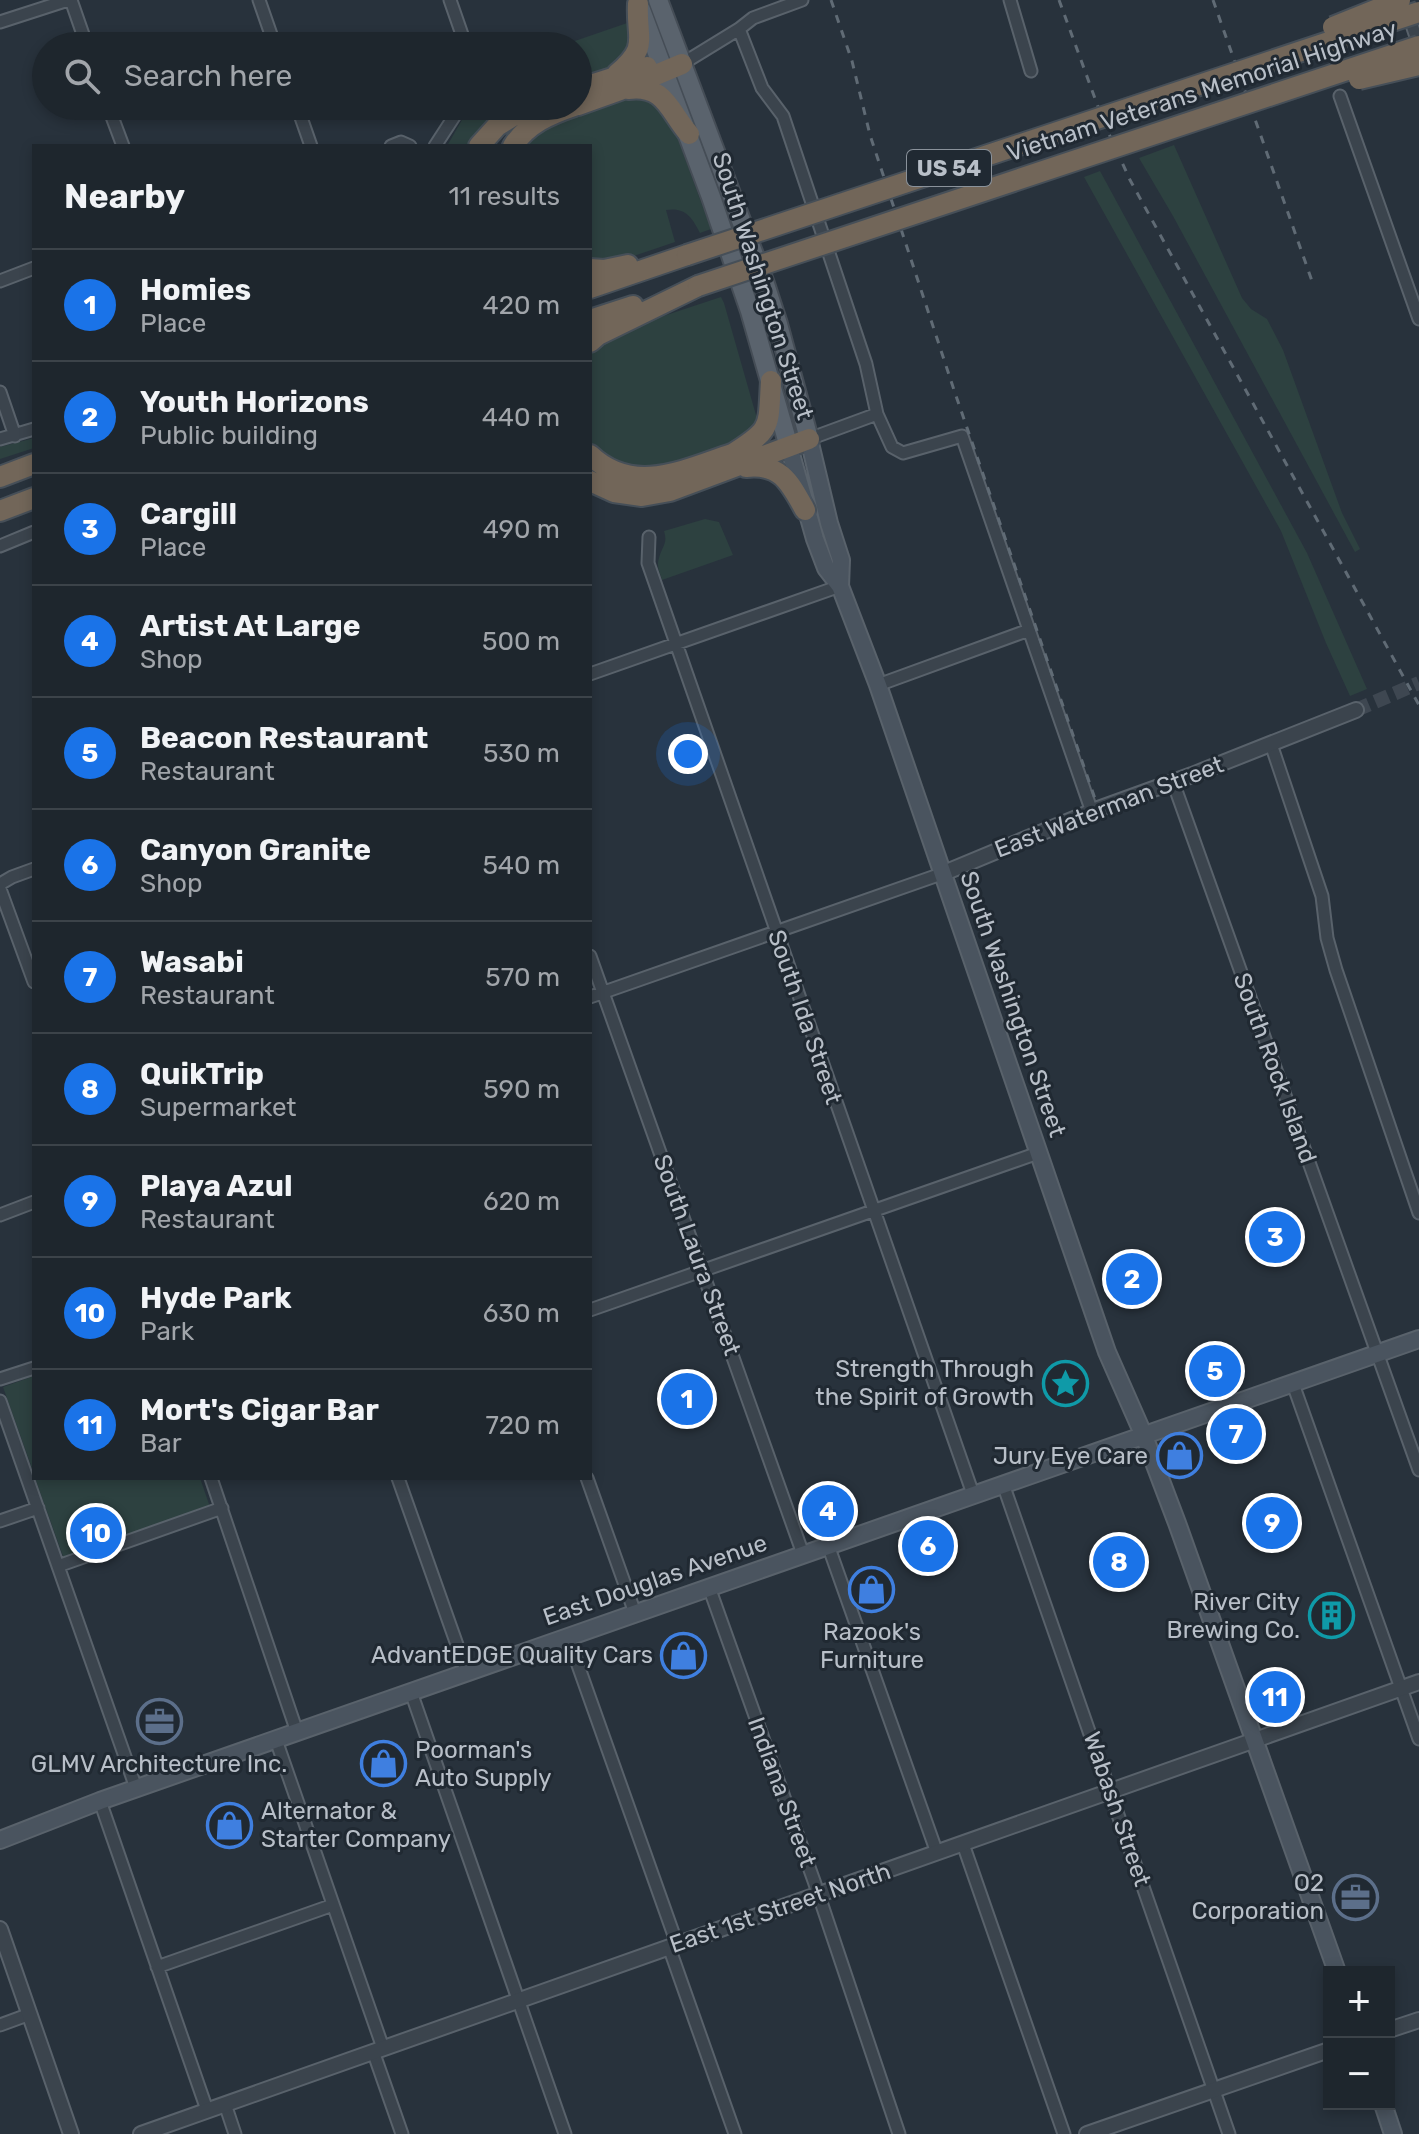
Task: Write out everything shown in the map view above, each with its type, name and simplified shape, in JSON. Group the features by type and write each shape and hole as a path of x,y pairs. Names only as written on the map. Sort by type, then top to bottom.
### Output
{"highway":[{"path":"1212,80 1402,0"},
{"path":"617,83 634,59 640,44 637,21 644,1"},
{"name":"Vietnam Veterans Memorial Highway","path":"592,287 1419,12"},
{"name":"Vietnam Veterans Memorial Highway","path":"592,319 1419,46"},
{"path":"1219,114 1419,65"},
{"path":"592,96 649,66 670,66"},
{"path":"592,87 617,83 657,93 689,134"},
{"path":"481,144 507,120"},
{"path":"515,144 539,120"},
{"path":"592,269 604,270 687,255"},
{"path":"592,341 698,286"},
{"path":"731,455 763,431 768,421 771,381"},
{"path":"592,482 614,492 642,496 670,491 788,444 809,439"},
{"path":"592,457 619,473 652,478 764,444 788,444"},
{"path":"0,477 32,465"},
{"path":"703,479 748,466 767,468 789,482 805,510"},
{"path":"0,511 32,499"}],"main road":[{"name":"South Washington Street","path":"644,1 769,297 841,560 840,586"},
{"name":"South Washington Street","path":"670,66 689,134 750,311 805,510 826,568 840,586 878,685 1107,1352 1144,1436 1335,1966"},
{"name":"East Douglas Avenue","path":"0,1840 136,1788 1419,1339"},
{"path":"1385,2110 1393,2134"}],"street":[{"path":"0,22 70,0 82,32"},
{"path":"259,0 270,32"},
{"path":"450,0 461,32"},
{"path":"670,66 739,29 753,18 802,0"},
{"path":"1010,0 1031,71"},
{"path":"1402,0 1419,46"},
{"path":"739,29 762,88 783,116 866,364 877,414 892,447 903,453 962,436 1092,812"},
{"path":"1340,96 1419,319"},
{"path":"113,120 122,144"},
{"path":"302,120 310,144"},
{"path":"436,144 452,120"},
{"path":"0,281 32,269"},
{"path":"0,392 15,436"},
{"path":"809,439 877,414"},
{"path":"0,439 32,430"},
{"path":"0,546 32,533"},
{"name":"South Ida Street","path":"649,537 648,563 973,1494"},
{"path":"592,673 840,586"},
{"path":"878,685 1029,630"},
{"name":"East Waterman Street","path":"592,996 944,873 1356,710"},
{"path":"1271,744 1322,896 1327,938 1336,970 1419,1213"},
{"name":"South Rock Island","path":"1173,782 1419,1470"},
{"path":"32,870 12,877 0,886 32,976"},
{"name":"South Laura Street","path":"592,962 803,1554"},
{"path":"592,1309 1038,1153"},
{"path":"0,1215 32,1203"},
{"path":"0,1379 32,1369"},
{"path":"1293,1384 1419,1739"},
{"path":"0,1401 136,1788"},
{"path":"212,1480 297,1732"},
{"path":"399,1480 467,1673"},
{"path":"588,1480 635,1613"},
{"name":"Wabash Street","path":"1003,1484 1229,2134"},
{"path":"0,1521 38,1508"},
{"path":"58,1566 222,1508"},
{"path":"828,1545 937,1853"},
{"name":"Indiana Street","path":"709,1587 819,1894 899,2134"},
{"path":"568,1637 735,2134"},
{"name":"East 1st Street North","path":"141,2134 1419,1682"},
{"path":"411,1692 565,2134"},
{"path":"276,1740 333,1905 402,2134"},
{"path":"100,1801 207,2110"},
{"path":"963,1844 1064,2134"},
{"path":"157,1967 333,1905"},
{"path":"0,1929 71,2134"},
{"path":"0,2025 30,2014"},
{"path":"1395,2028 1419,2020"},
{"path":"1087,2134 1323,2052"},
{"path":"225,2104 235,2134"}],"green space":[{"path":"633,21 636,31 619,67 592,76 592,35"},
{"path":"631,94 649,96 671,120 711,229 700,233 687,214 666,210 675,242 619,261 592,264 592,144 522,144 540,127 559,120 592,120 592,108"},
{"path":"462,120 500,120 474,144 448,144"},
{"path":"1174,145 1242,298 1251,309 1267,319 1283,350 1342,513 1360,549 1355,552 1139,158"},
{"path":"1100,171 1307,553 1367,689 1350,696 1281,531 1084,177"},
{"path":"721,297 758,422 754,438 660,472 629,470 592,448 592,349 618,331"},
{"path":"32,439 32,449 0,459 0,447"},
{"path":"705,519 719,522 733,555 662,580 658,564 665,542 664,531"},
{"path":"32,1377 32,1468 3,1387"},
{"path":"36,1480 201,1480 210,1507 64,1559"}],"tunnel":[{"path":"1356,710 1419,683"}],"railway":[{"path":"831,0 852,61 870,135 955,393 1102,819"},
{"path":"1059,0 1104,123 1130,180 1419,705"},
{"path":"1213,0 1312,281"}],"place":[{"name":"Cargill","path":"1275,1237"},
{"name":"Youth Horizons","path":"1132,1279"},
{"name":"Beacon Restaurant","path":"1215,1371"},
{"name":"Strength Through the Spirit of Growth","path":"1065,1383"},
{"name":"Homies","path":"687,1399"},
{"name":"Wasabi","path":"1236,1434"},
{"name":"Jury Eye Care","path":"1179,1456"},
{"name":"Artist At Large","path":"828,1511"},
{"name":"Playa Azul","path":"1272,1523"},
{"name":"Hyde Park","path":"96,1533"},
{"name":"Canyon Granite","path":"928,1546"},
{"name":"QuikTrip","path":"1119,1562"},
{"name":"Razook's Furniture","path":"872,1590"},
{"name":"River City Brewing Co.","path":"1331,1616"},
{"name":"AdvantEDGE Quality Cars","path":"684,1655"},
{"name":"Mort's Cigar Bar","path":"1275,1697"},
{"name":"GLMV Architecture Inc.","path":"159,1722"},
{"name":"Poorman's Auto Supply","path":"384,1764"},
{"name":"Alternator & Starter Company","path":"230,1825"},
{"name":"O2 Corporation","path":"1355,1897"}]}
